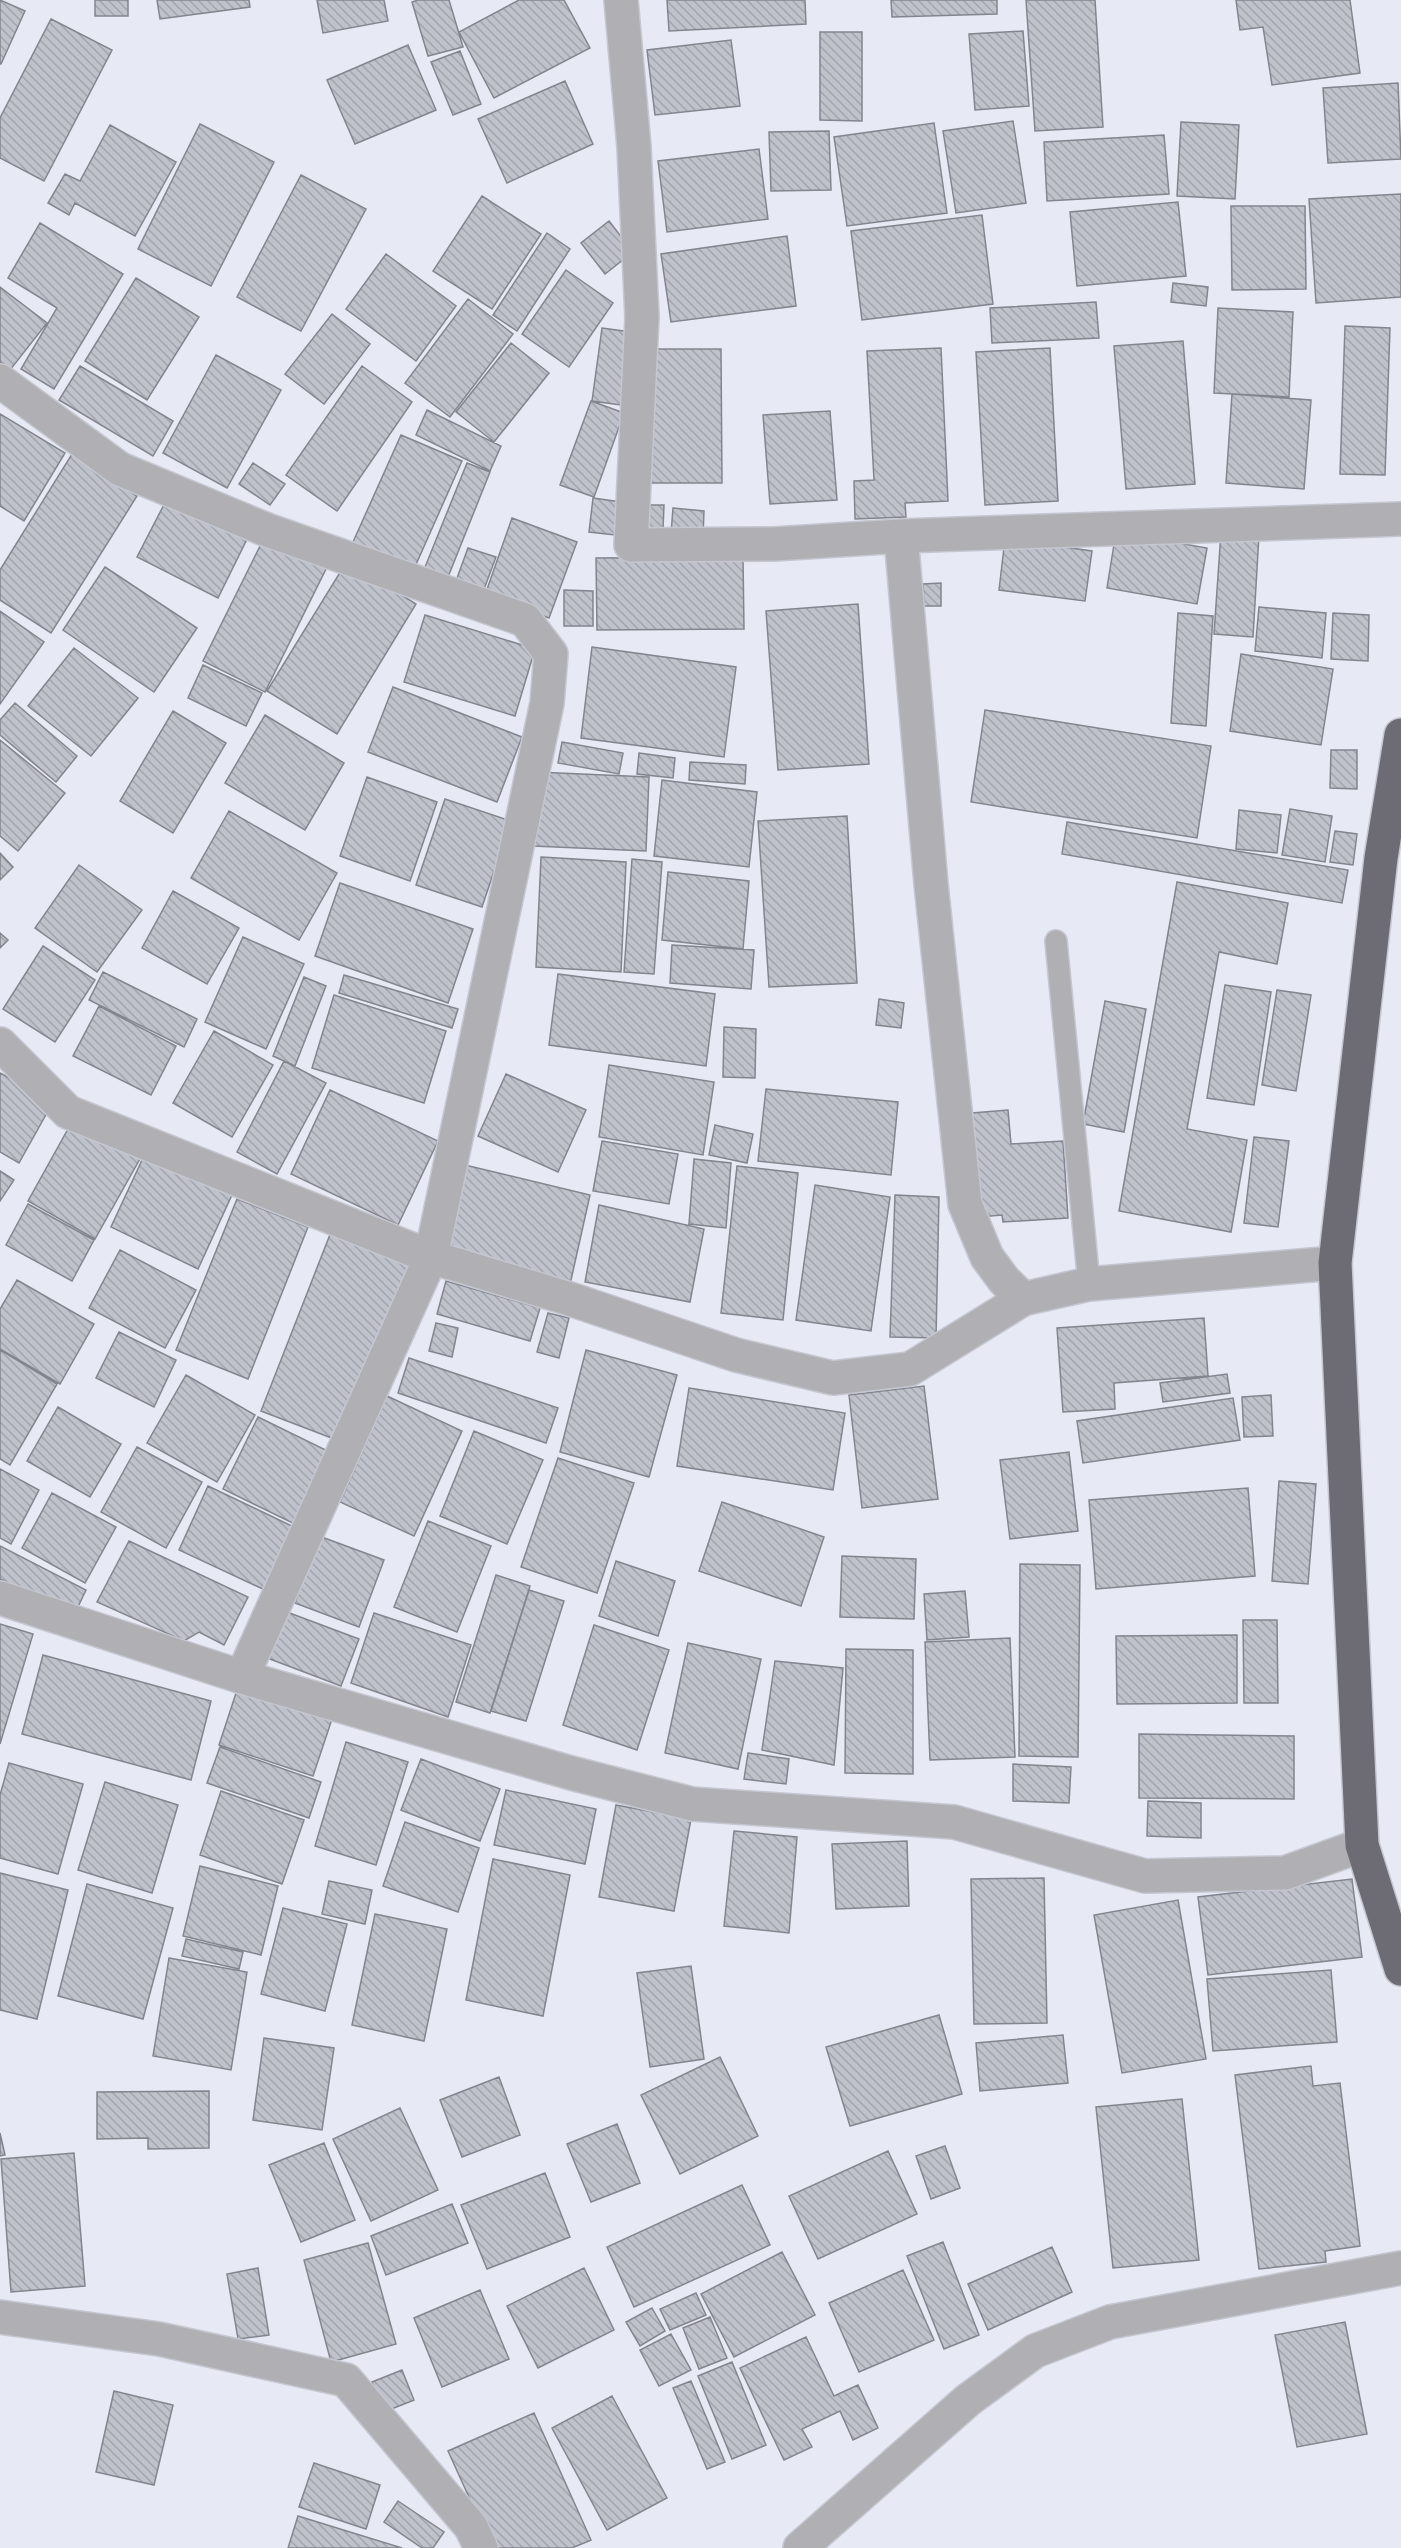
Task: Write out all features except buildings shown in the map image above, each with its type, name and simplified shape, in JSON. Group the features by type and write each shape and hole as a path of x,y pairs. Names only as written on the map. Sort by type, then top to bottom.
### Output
{"highway":[{"path":"1401,735 1381,858 1335,1263 1362,1845 1401,1970"}],"street":[{"path":"621,0 634,147 642,317 631,544 774,544 901,536 1401,519"},
{"path":"0,381 120,469 267,530 525,620 551,654 547,703 431,1257 242,1677"},
{"path":"901,536 931,884 965,1204 987,1257 1004,1280 1023,1299"},
{"path":"0,1044 69,1112 431,1257 570,1299 736,1355 833,1378 910,1370 1023,1299 1089,1284 1335,1263"},
{"path":"0,1598 242,1677 571,1773 692,1804 954,1822 1145,1876 1285,1873 1362,1845"},
{"path":"800,2548 968,2400 1035,2351 1110,2322 1401,2268"},
{"path":"0,2316 159,2339 346,2380 471,2527 481,2548"}],"lane":[{"path":"1056,942 1089,1284"}]}
